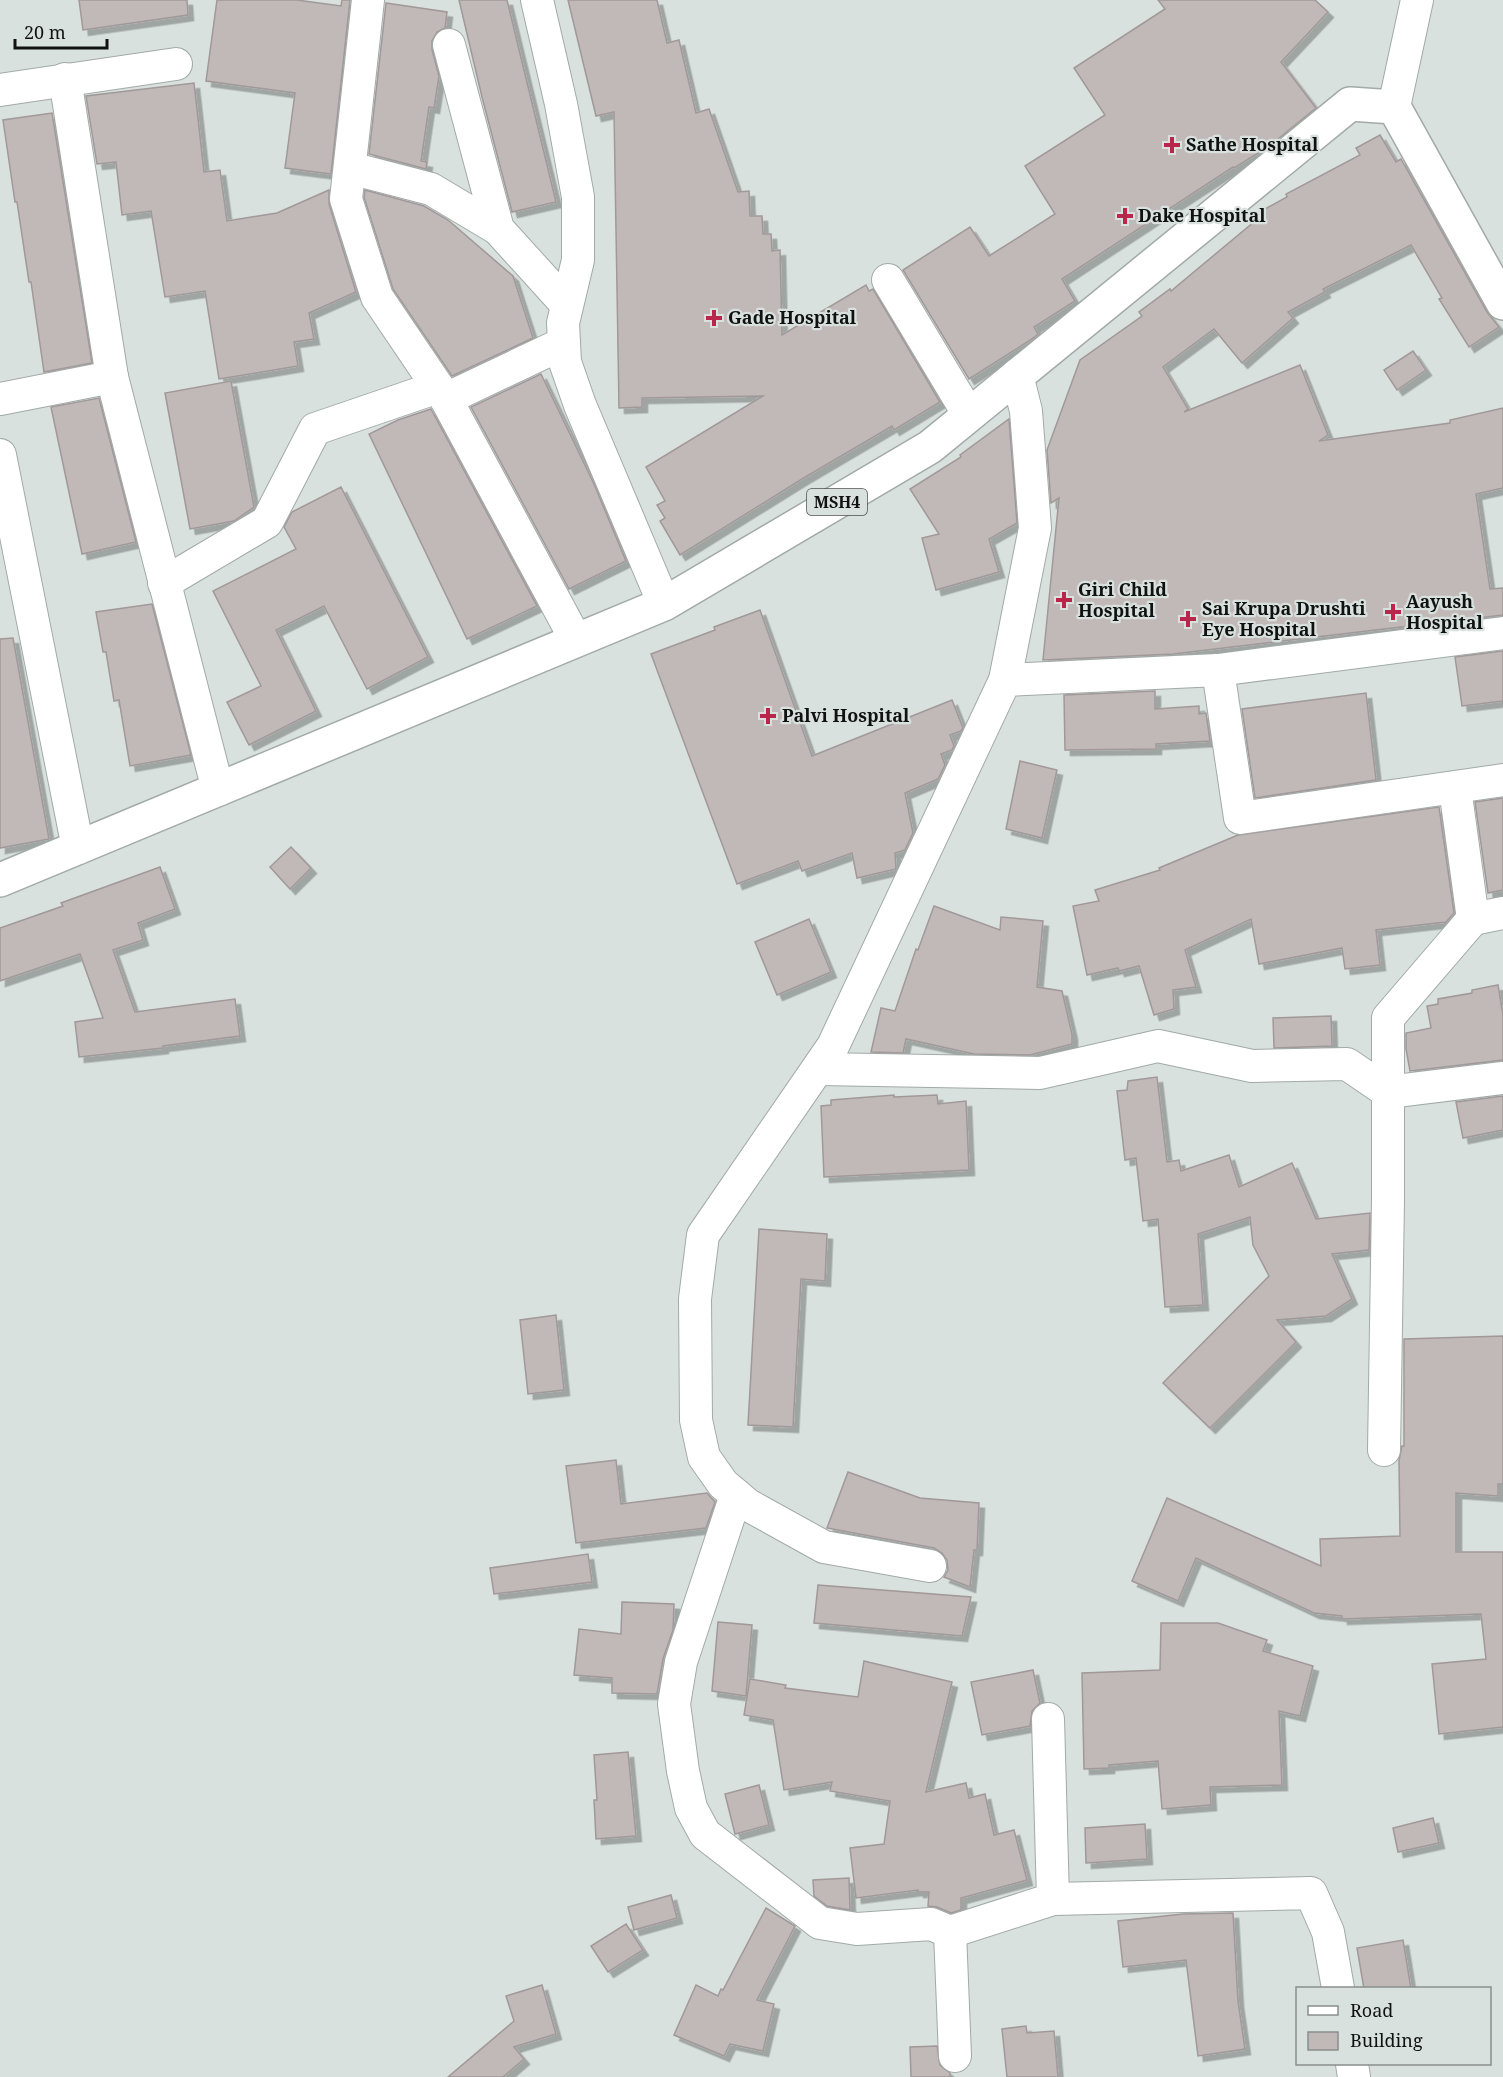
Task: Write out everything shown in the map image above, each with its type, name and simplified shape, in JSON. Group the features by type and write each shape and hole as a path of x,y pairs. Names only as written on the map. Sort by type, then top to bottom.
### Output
{"main road":[{"name":"MSH4","path":"0,880 664,604 930,447 1350,104 1394,107"},
{"path":"1394,107 1503,303"}],"street":[{"path":"368,0 346,199 377,297 442,393 576,640"},
{"path":"537,0 561,104 578,197 578,260 563,323 565,362 580,405 664,604"},
{"path":"1394,107 1417,0"},
{"path":"450,45 498,229"},
{"path":"0,90 176,64"},
{"path":"65,79 112,377 218,790"},
{"path":"350,168 431,189 498,229 567,305"},
{"path":"888,280 969,415"},
{"path":"164,583 267,522 315,429 442,393 564,343"},
{"path":"930,1566 824,1547 748,1505 723,1484 704,1457 696,1420 695,1299 703,1235 833,1046 1005,680 1035,528 1026,411 1017,375"},
{"path":"0,399 112,377"},
{"path":"0,454 10,556 78,848"},
{"path":"1005,680 1218,670 1503,633"},
{"path":"1218,670 1240,818 1503,780"},
{"path":"1455,788 1473,919"},
{"path":"1384,1450 1388,1018 1473,919 1503,913"},
{"path":"818,1069 1040,1073 1158,1046 1251,1066 1347,1064 1388,1092 1503,1078"},
{"path":"736,1495 681,1662 674,1704 683,1771 692,1808 705,1834 820,1923 857,1929 931,1924 950,1932 1053,1899 1311,1893 1328,1932 1338,1987"},
{"path":"1048,1719 1053,1899"},
{"path":"950,1932 955,2056"}],"building":[{"path":"79,0 187,0 188,15 83,30"},
{"path":"217,0 297,0 341,6 342,0 350,0 331,174 285,168 295,93 206,81"},
{"path":"459,0 507,0 556,202 512,212"},
{"path":"568,0 657,0 667,43 679,40 696,113 709,109 738,192 749,191 750,216 762,216 763,234 771,234 772,251 780,250 782,335 866,285 869,291 873,289 940,402 894,430 892,426 680,555 660,521 665,518 657,505 665,501 646,467 763,396 642,398 642,407 619,408 614,112 596,116"},
{"path":"1158,0 1315,0 1328,12 1281,62 1316,108 1268,147 1233,167 1062,279 1075,301 1034,327 1038,334 1035,337 969,379 903,270 970,227 989,256 1055,214 1025,166 1105,115 1074,68 1165,9"},
{"path":"386,3 447,12 445,28 437,32 432,41 439,76 434,108 429,107 421,161 427,162 426,169 369,154"},
{"path":"194,83 204,172 220,170 227,221 277,213 329,190 329,204 356,292 309,313 314,339 294,342 298,366 219,379 205,291 165,297 151,211 122,215 116,162 97,164 86,96"},
{"path":"52,113 92,363 44,372 3,120"},
{"path":"1380,135 1396,162 1401,159 1487,312 1499,327 1469,347 1439,299 1442,298 1411,245 1323,289 1325,292 1288,312 1293,318 1242,363 1214,329 1163,367 1188,409 1184,412 1300,365 1328,435 1319,441 1450,423 1450,420 1503,408 1503,488 1476,494 1490,589 1503,588 1503,615 1173,654 1043,660 1059,498 1051,503 1047,450 1080,360 1142,316 1139,312 1170,289 1171,291 1255,221 1252,216 1287,197 1286,194 1360,155 1356,148"},
{"path":"365,190 424,206 448,220 513,276 533,338 452,376 393,289 364,197"},
{"path":"1413,351 1426,370 1397,390 1384,370"},
{"path":"541,374 594,484 626,561 569,589 471,407"},
{"path":"231,381 254,507 234,521 190,529 165,393"},
{"path":"99,398 136,542 82,554 51,407"},
{"path":"431,409 537,606 467,639 369,434 398,420"},
{"path":"1009,419 1017,523 989,539 999,572 936,590 922,538 939,534 910,489 961,457 960,455"},
{"path":"341,487 428,657 367,689 324,606 276,630 316,711 249,745 227,702 261,686 213,591 296,549 284,527 292,512"},
{"path":"152,604 191,755 130,766 119,700 114,701 106,652 103,652 96,612"},
{"path":"760,610 812,756 952,700 963,728 950,735 954,746 952,750 941,754 945,765 938,779 905,793 913,833 905,850 895,853 896,869 857,878 852,853 802,871 798,861 737,884 651,654"},
{"path":"13,638 49,839 0,848 0,639"},
{"path":"1503,651 1503,701 1462,706 1455,657"},
{"path":"1155,691 1155,709 1199,706 1199,714 1206,713 1210,741 1156,744 1156,749 1065,750 1064,695"},
{"path":"1366,693 1376,780 1255,798 1242,709"},
{"path":"1020,761 1057,770 1042,838 1006,829"},
{"path":"1503,798 1503,890 1488,893 1475,802"},
{"path":"1439,807 1454,913 1446,922 1376,930 1380,965 1345,969 1342,948 1259,964 1251,919 1185,950 1196,987 1173,990 1174,1009 1154,1015 1139,966 1087,975 1073,906 1099,901 1095,890 1160,870 1159,868 1238,835"},
{"path":"291,847 311,868 290,889 270,867"},
{"path":"160,867 175,909 138,923 143,940 113,950 135,1012 235,999 240,1036 163,1046 163,1048 79,1057 75,1022 103,1018 80,954 0,981 0,928 63,906 61,903"},
{"path":"934,906 1000,930 1001,917 1043,921 1037,987 1062,991 1072,1034 1072,1044 1030,1055 974,1054 906,1039 903,1053 871,1052 881,1008 895,1011 916,949 918,950"},
{"path":"809,919 831,972 777,995 755,942"},
{"path":"1498,985 1503,1015 1503,1060 1410,1071 1406,1033 1431,1028 1427,1006 1438,1004 1438,999 1472,993 1472,990"},
{"path":"1331,1016 1332,1046 1274,1048 1273,1018"},
{"path":"1157,1077 1167,1162 1179,1160 1181,1171 1229,1155 1239,1187 1292,1163 1316,1219 1370,1213 1369,1250 1332,1254 1352,1299 1326,1316 1277,1320 1296,1342 1210,1428 1163,1383 1269,1276 1253,1245 1250,1217 1198,1234 1203,1305 1165,1307 1158,1219 1143,1221 1136,1158 1125,1160 1117,1091 1127,1090 1128,1081"},
{"path":"894,1095 894,1097 937,1095 938,1104 966,1101 969,1170 824,1177 821,1106 831,1105 831,1100"},
{"path":"1503,1096 1503,1130 1463,1138 1456,1102"},
{"path":"759,1229 827,1234 825,1281 801,1279 793,1427 748,1425"},
{"path":"556,1315 564,1390 528,1394 520,1320"},
{"path":"1503,1336 1503,1484 1498,1484 1498,1496 1456,1493 1456,1552 1503,1552 1503,1727 1439,1734 1432,1664 1486,1659 1481,1614 1342,1619 1342,1616 1314,1613 1196,1558 1178,1601 1132,1581 1167,1498 1321,1566 1320,1539 1400,1536 1399,1460 1402,1446 1404,1446 1404,1339"},
{"path":"616,1460 621,1504 707,1493 715,1502 706,1528 576,1543 566,1466"},
{"path":"848,1472 920,1498 979,1503 977,1550 974,1550 970,1587 944,1577 948,1570 947,1560 934,1548 827,1528"},
{"path":"588,1554 592,1582 494,1594 490,1568"},
{"path":"818,1585 971,1597 962,1636 814,1623"},
{"path":"622,1602 674,1604 673,1630 663,1659 657,1694 612,1693 612,1678 574,1675 579,1629 621,1634"},
{"path":"718,1622 752,1625 746,1696 712,1691"},
{"path":"1161,1623 1218,1623 1267,1640 1263,1651 1313,1666 1300,1716 1279,1711 1282,1785 1210,1787 1211,1805 1162,1809 1158,1761 1084,1769 1082,1673 1160,1670"},
{"path":"864,1661 952,1682 926,1792 966,1783 969,1798 985,1794 994,1835 1014,1830 1027,1880 961,1898 961,1910 951,1913 928,1906 929,1892 918,1892 918,1890 856,1898 850,1848 884,1844 890,1801 830,1791 832,1782 784,1790 773,1720 744,1715 750,1679 786,1685 785,1688 858,1697"},
{"path":"1033,1670 1040,1703 1032,1711 1030,1726 982,1735 971,1682"},
{"path":"628,1752 636,1836 596,1839 594,1800 597,1800 594,1755"},
{"path":"759,1785 769,1825 735,1834 725,1794"},
{"path":"1433,1818 1439,1843 1398,1852 1393,1828"},
{"path":"1145,1824 1147,1859 1086,1863 1085,1828"},
{"path":"849,1878 850,1910 827,1906 814,1896 813,1880"},
{"path":"671,1895 677,1918 634,1930 628,1907"},
{"path":"766,1908 795,1926 757,2000 774,2004 763,2051 730,2044 724,2056 674,2035 696,1985 718,1996 721,1989 723,1990"},
{"path":"1233,1913 1238,2001 1245,2049 1198,2056 1186,1960 1123,1967 1118,1921 1183,1914"},
{"path":"626,1924 643,1950 608,1972 591,1946"},
{"path":"1403,1940 1411,1987 1364,1987 1357,1948"},
{"path":"542,1985 556,2034 514,2047 524,2059 503,2077 448,2077 514,2021 506,1996"},
{"path":"1026,2026 1027,2033 1054,2031 1058,2077 1007,2077 1002,2029"},
{"path":"937,2046 940,2065 950,2073 950,2077 911,2077 910,2047"}],"place":[{"name":"Sathe Hospital","path":"1172,145"},
{"name":"Dake Hospital","path":"1125,216"},
{"name":"Gade Hospital","path":"714,318"},
{"name":"Giri Child Hospital","path":"1064,600"},
{"name":"Aayush Hospital","path":"1393,612"},
{"name":"Sai Krupa Drushti Eye Hospital","path":"1188,619"},
{"name":"Palvi Hospital","path":"768,716"}]}
